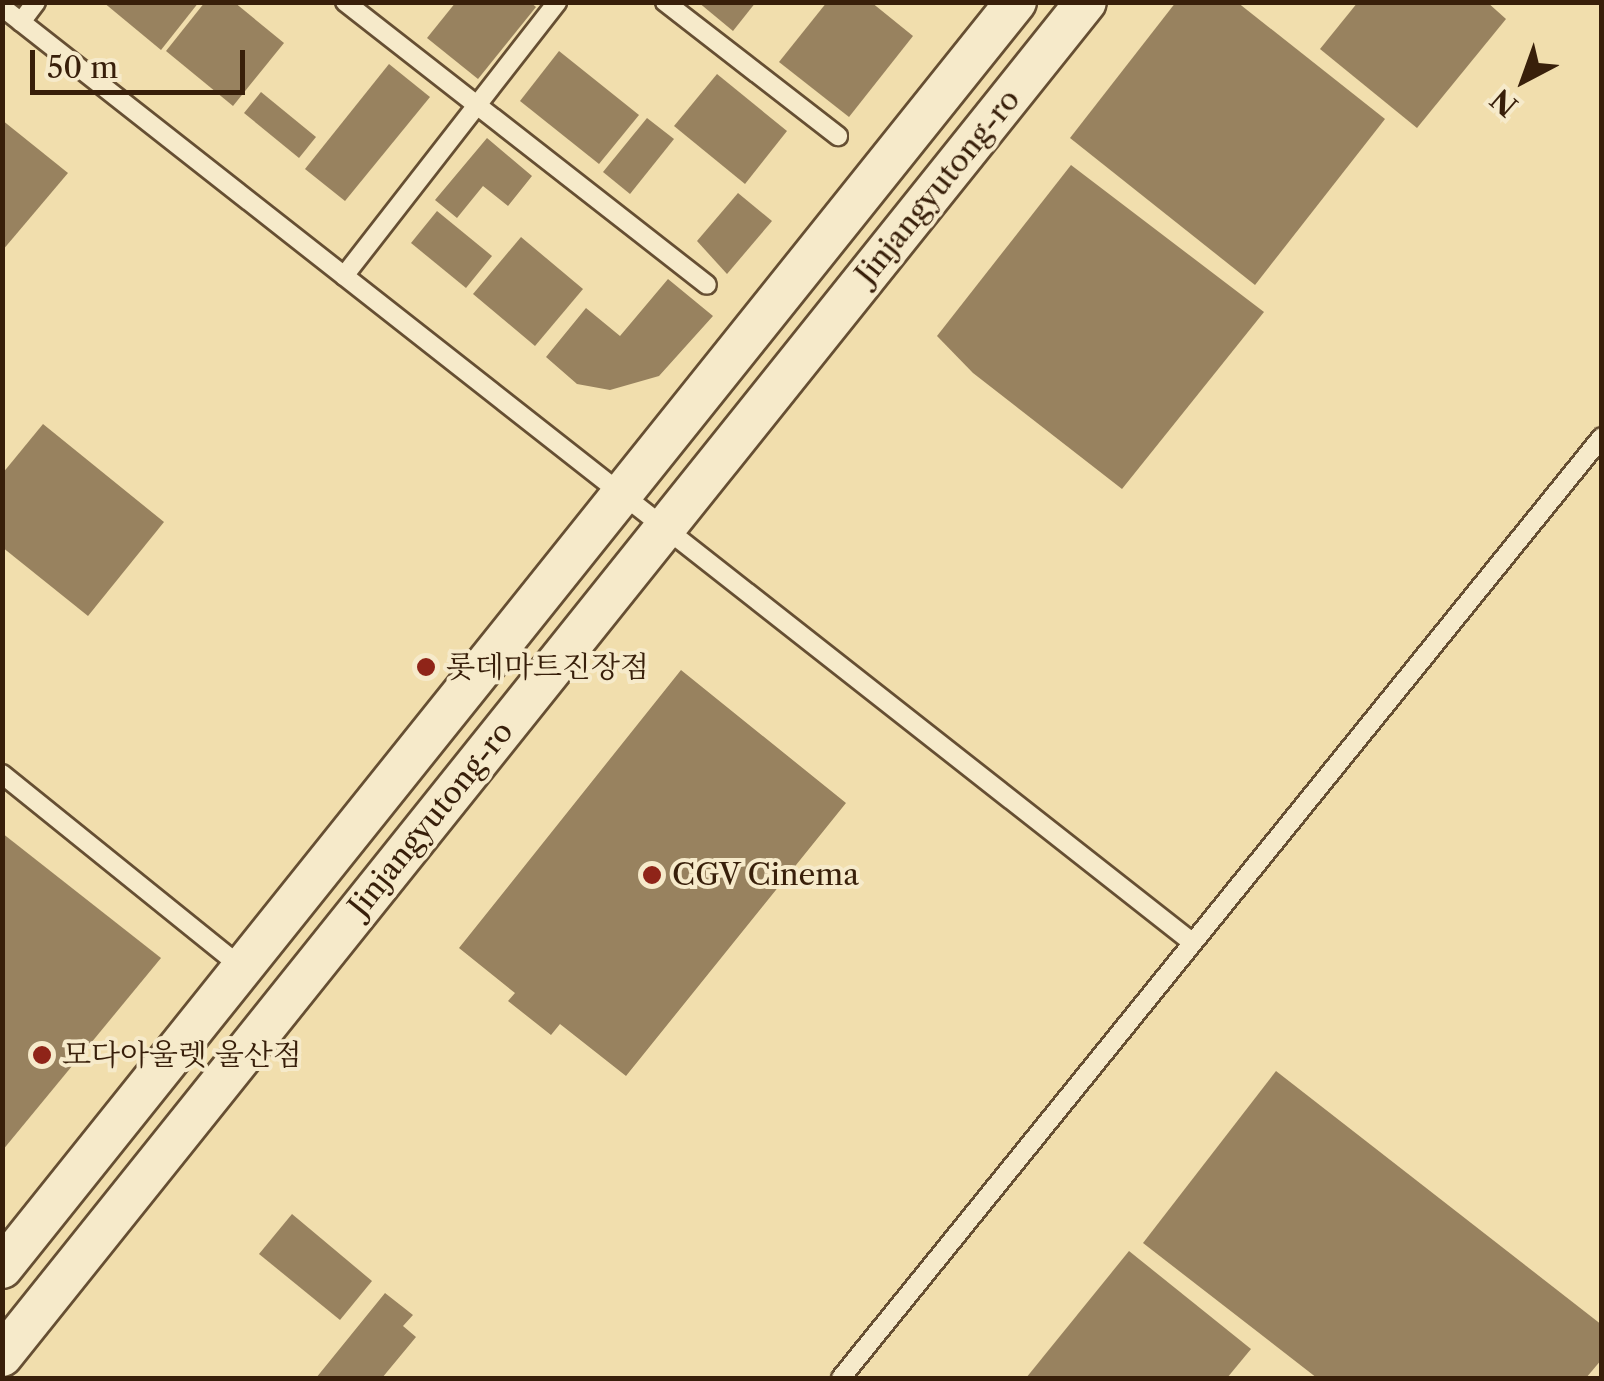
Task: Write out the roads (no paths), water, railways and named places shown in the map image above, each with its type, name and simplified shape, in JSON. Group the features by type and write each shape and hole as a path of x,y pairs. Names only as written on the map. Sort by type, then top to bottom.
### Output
{"street":[{"name":"Jinjangyutong-ro","path":"2,1268 1016,2"},
{"name":"Jinjangyutong-ro","path":"2,1356 1086,2"}],"lane":[{"path":"21,22 36,2"},
{"path":"346,2 706,285"},
{"path":"344,276 557,2"},
{"path":"665,2 838,136"},
{"path":"2,7 1192,942"},
{"path":"842,1378 1602,436"},
{"path":"2,774 242,968"}],"place":[{"name":"롯데마트진장점","path":"426,667"},
{"name":"CGV Cinema","path":"652,875"},
{"name":"모다아울렛 울산점","path":"42,1055"}]}
